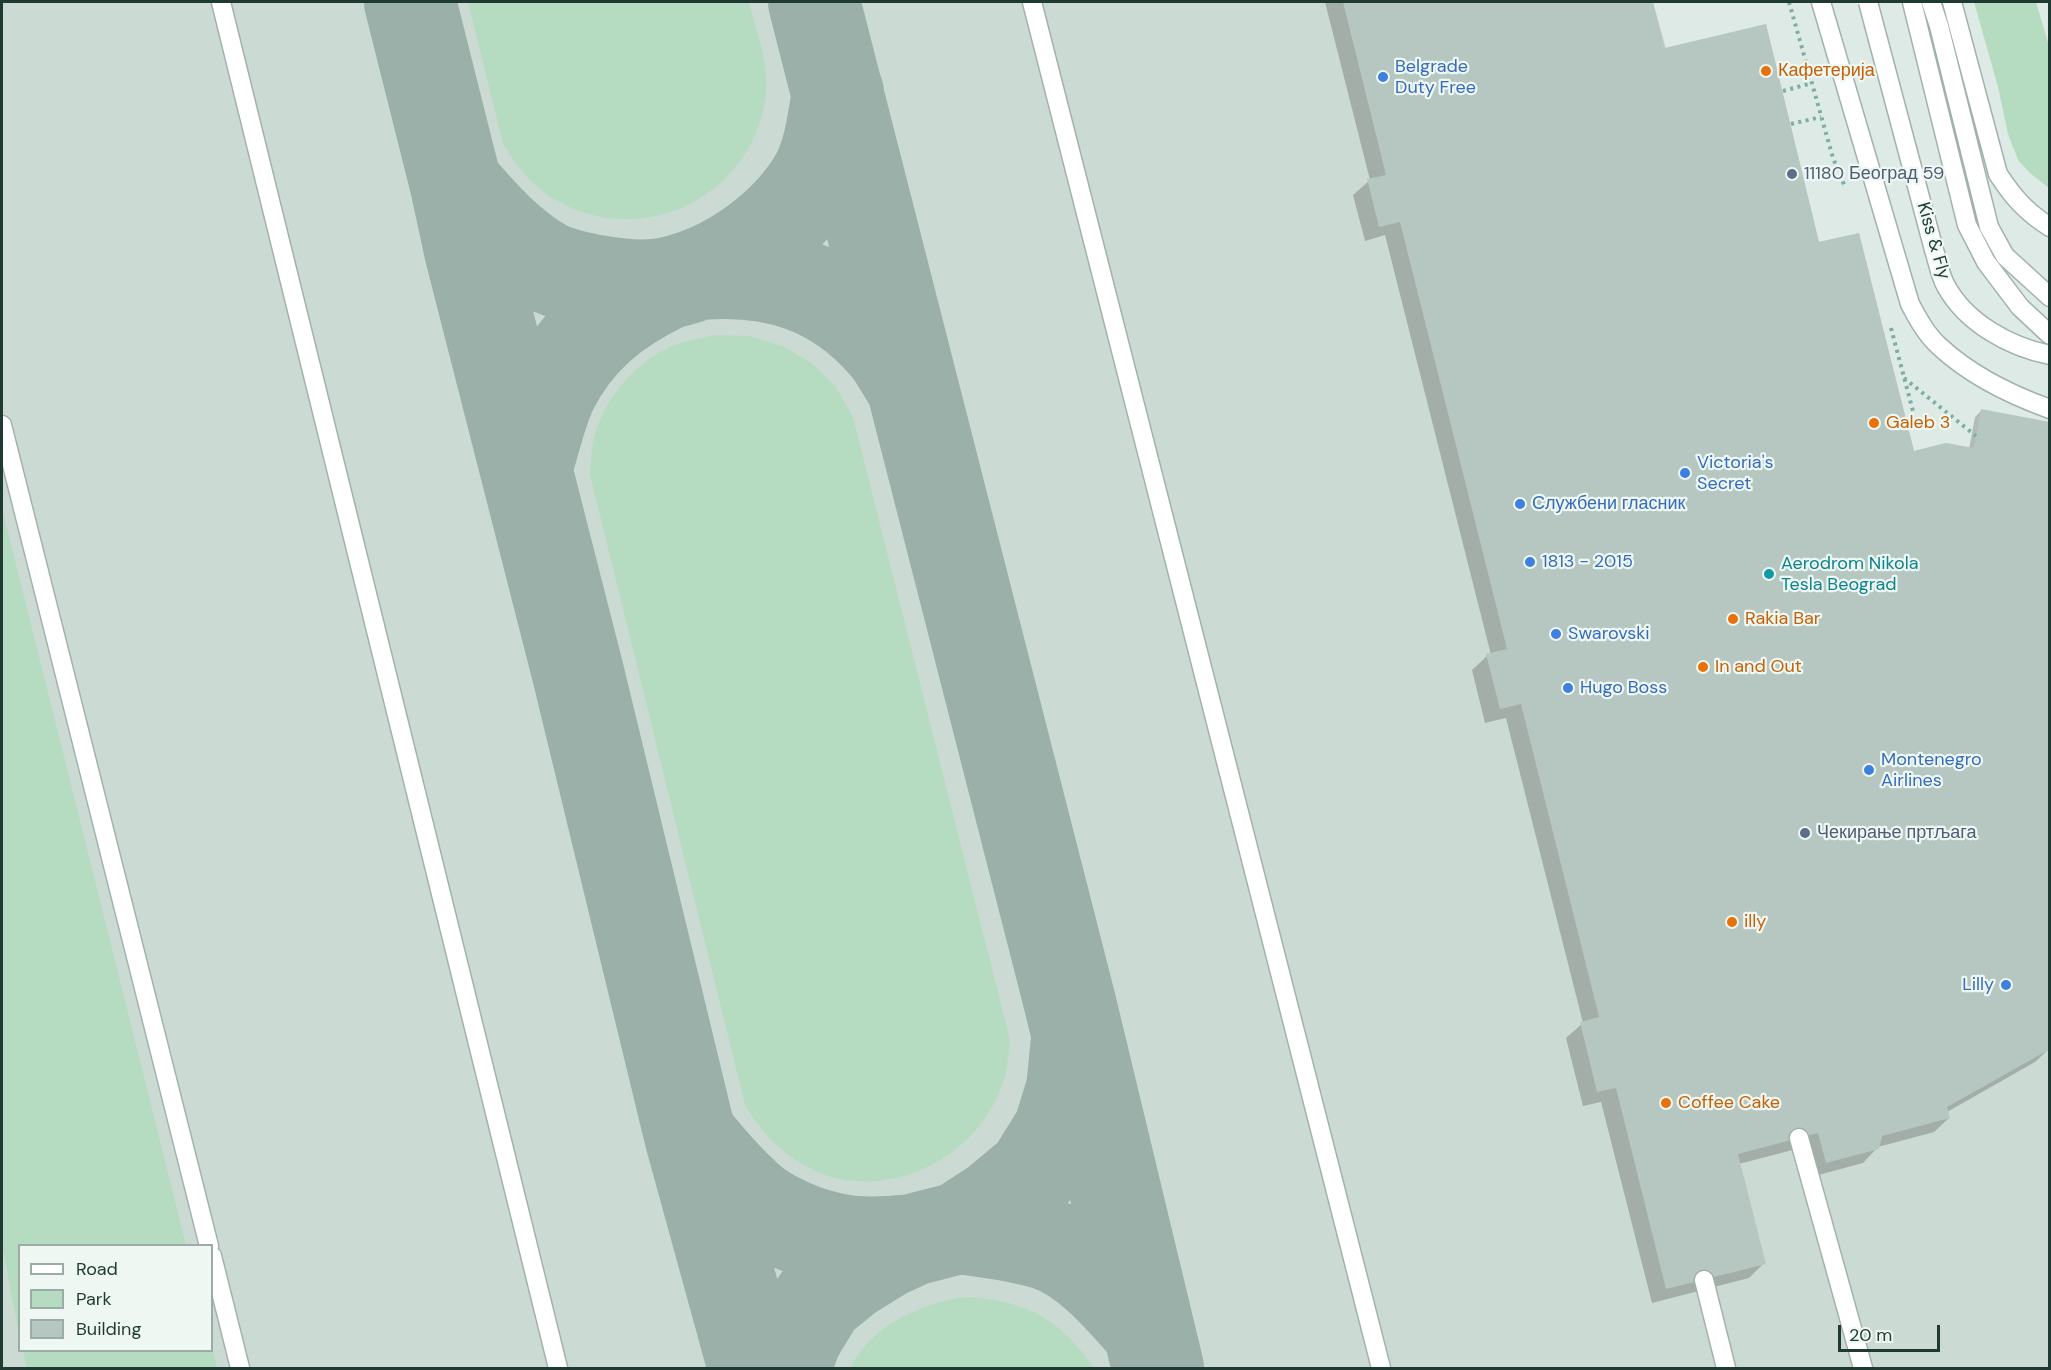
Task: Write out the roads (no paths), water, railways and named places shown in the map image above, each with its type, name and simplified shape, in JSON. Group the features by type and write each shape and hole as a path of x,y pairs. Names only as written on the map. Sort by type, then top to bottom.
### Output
{"street":[{"path":"221,2 558,1368"},
{"path":"1032,2 1381,1368"},
{"path":"1821,2 1910,304 1924,329 1939,346 1971,370 2017,398 2049,409"},
{"name":"Kiss & Fly","path":"1868,2 1934,250 1946,286 1970,317 2000,337 2033,352 2049,355"},
{"path":"1912,2 1968,225 1986,262 2020,307 2049,334"},
{"path":"1931,2 1989,227 2005,256 2049,297"},
{"path":"1952,2 1998,174 2014,198 2049,227"},
{"path":"2,425 209,1244"},
{"path":"1799,1138 1863,1368"},
{"path":"213,1260 240,1368"},
{"path":"1704,1280 1726,1368"}],"place":[{"name":"Кафетерија","path":"1766,71"},
{"name":"Belgrade Duty Free","path":"1383,77"},
{"name":"11180 Београд 59","path":"1792,174"},
{"name":"Galeb 3","path":"1874,423"},
{"name":"Victoria's Secret","path":"1685,473"},
{"name":"Службени гласник","path":"1520,504"},
{"name":"1813 - 2015","path":"1530,562"},
{"name":"Aerodrom Nikola Tesla Beograd","path":"1769,574"},
{"name":"Rakia Bar","path":"1733,619"},
{"name":"Swarovski","path":"1556,634"},
{"name":"In and Out","path":"1703,667"},
{"name":"Hugo Boss","path":"1568,688"},
{"name":"Montenegro Airlines","path":"1869,770"},
{"name":"Чекирање пртљага","path":"1805,833"},
{"name":"illy","path":"1732,922"},
{"name":"Lilly","path":"2006,985"},
{"name":"Coffee Cake","path":"1666,1103"}]}
